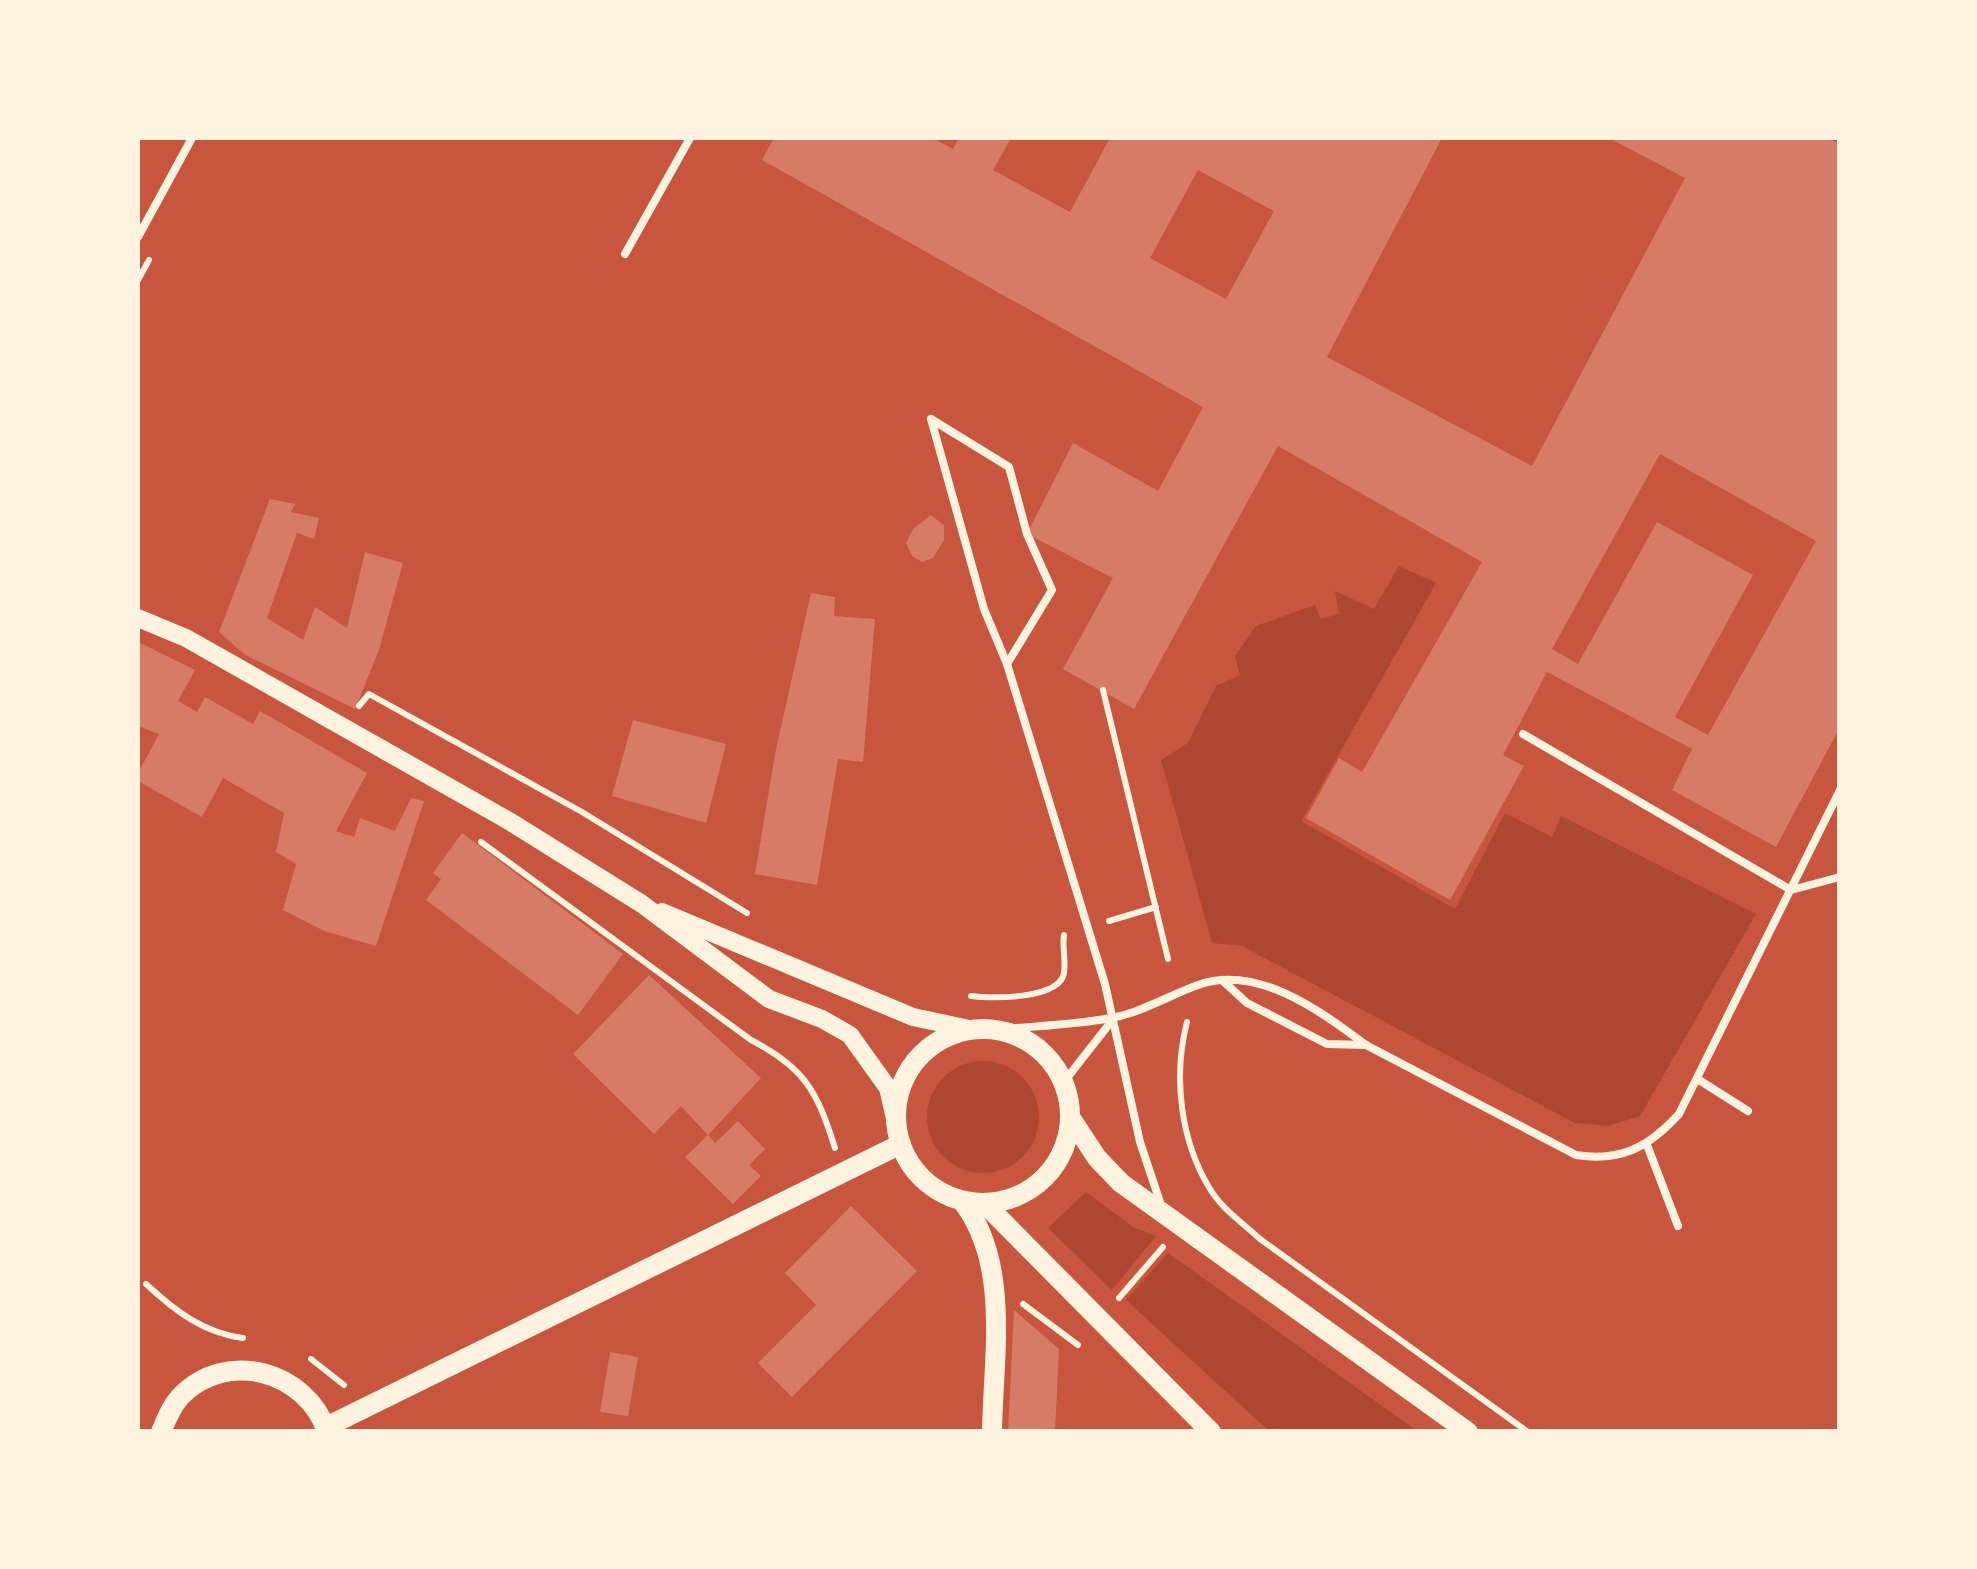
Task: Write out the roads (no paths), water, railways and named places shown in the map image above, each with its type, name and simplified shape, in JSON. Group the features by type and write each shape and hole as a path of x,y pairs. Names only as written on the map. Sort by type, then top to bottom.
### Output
{"main road":[{"path":"984,1030 1029,1042 1055,1067 1064,1083 1070,1117 1068,1140 1059,1160 1046,1178 1028,1192 1007,1200 985,1204 962,1202 939,1192 920,1176 899,1133 896,1096 912,1065 940,1041 984,1030"},
{"path":"1070,1117 1097,1158 1121,1184 1468,1432"},
{"path":"161,1432 172,1407 192,1387 220,1373 248,1370 276,1375 300,1390 327,1429 899,1133"},
{"path":"962,1202 984,1241 993,1284 992,1432"},
{"path":"985,1204 1211,1432"}],"street":[{"path":"138,618 186,638 509,821 642,904 769,1000 822,1019 850,1036 888,1088 899,1133"},
{"path":"642,904 913,1017 984,1030"}],"lane":[{"path":"138,237 192,138"},
{"path":"625,254 690,138"},
{"path":"1007,664 1052,590 1027,534 1009,467 932,419 984,609 1007,664 1114,1018 1136,1130 1165,1216"},
{"path":"1523,734 1790,890 1840,877"},
{"path":"984,1030 1114,1018 1192,987 1241,978 1265,984 1366,1045 1576,1154 1630,1154 1646,1145 1679,1114 1699,1080 1840,790"},
{"path":"1222,980 1246,1004 1326,1044 1366,1045"},
{"path":"1064,1083 1114,1018"},
{"path":"1699,1080 1748,1111"},
{"path":"1646,1145 1678,1226"}]}
